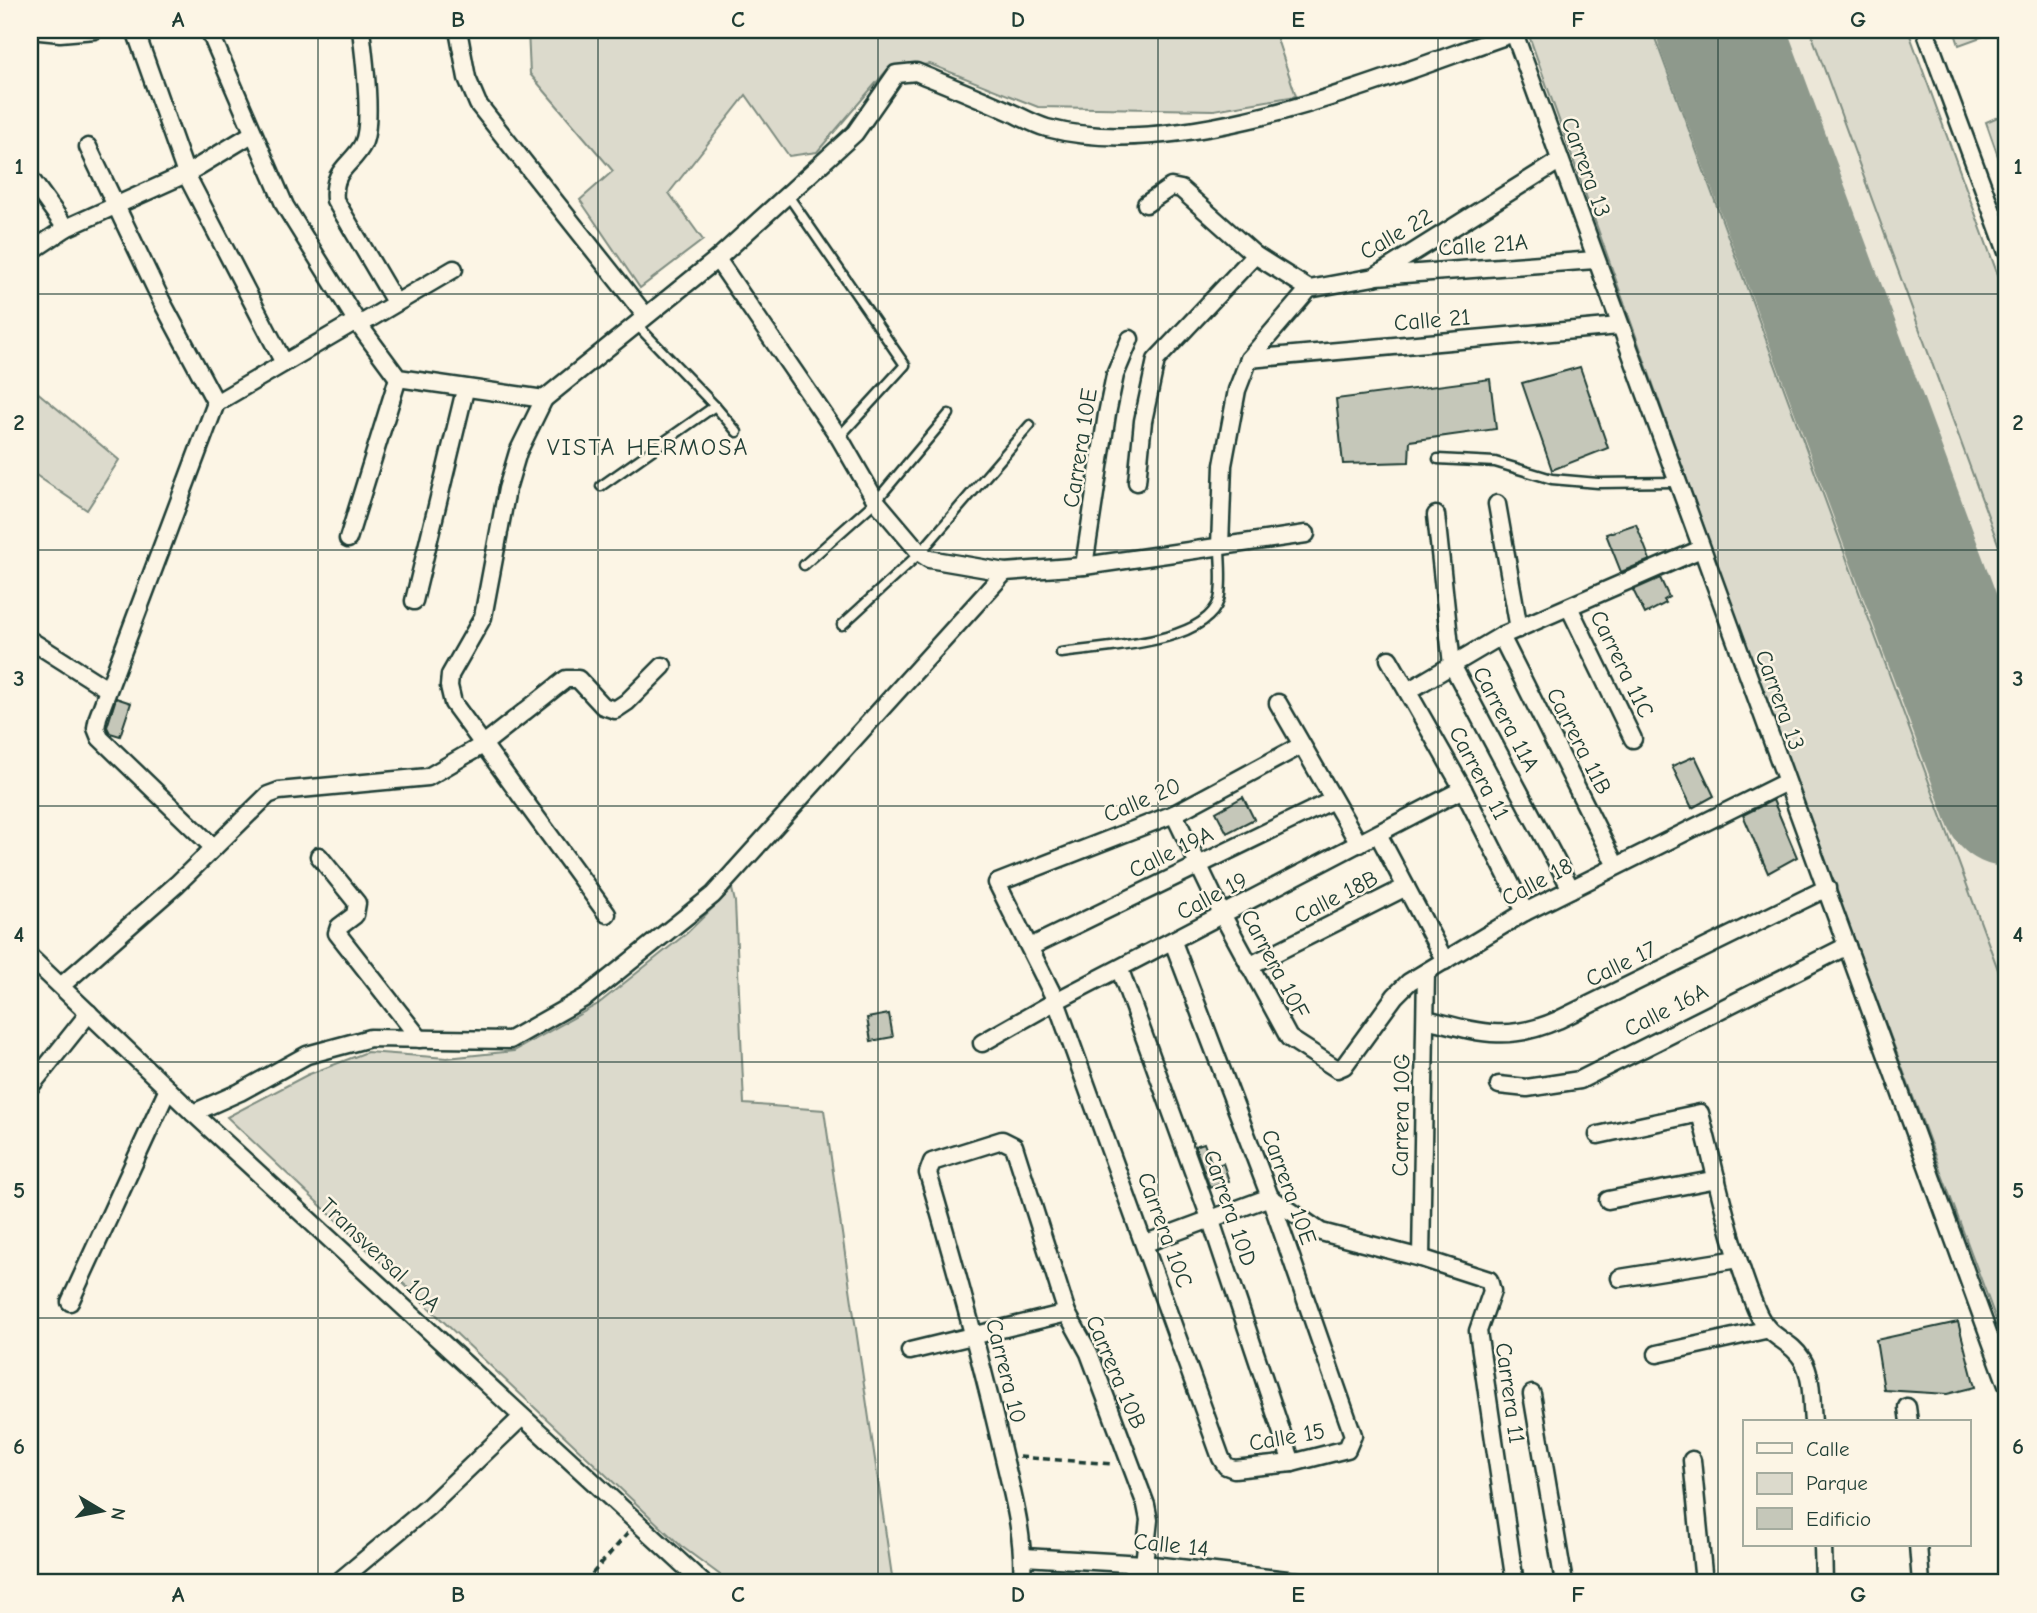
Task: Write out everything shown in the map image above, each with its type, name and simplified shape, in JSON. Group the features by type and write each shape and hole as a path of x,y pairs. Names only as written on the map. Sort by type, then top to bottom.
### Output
{"street":[{"path":"30,30 60,33 94,30"},
{"path":"135,30 186,174 284,363"},
{"path":"209,30 285,206 357,323 398,379 544,399"},
{"path":"361,30 368,84 364,141 343,165 334,191 335,200 395,302"},
{"path":"458,30 467,78 478,104 641,320"},
{"path":"1925,30 2007,252"},
{"path":"607,914 481,746 453,704 449,686 450,675 483,617 507,489 518,452 544,399 717,259 855,134 896,74 916,72 1046,128 1088,135 1144,135 1223,125 1286,110 1513,32"},
{"name":"Carrera 13","path":"1513,32 2007,1385"},
{"path":"30,252 66,228 116,203 186,174 252,134"},
{"path":"88,147 162,302 216,403"},
{"name":"Calle 22","path":"1309,289 1374,276 1559,160"},
{"path":"30,178 66,228"},
{"path":"1146,204 1171,187 1181,188 1255,255 1309,289 1249,359 1237,390 1223,464 1220,546"},
{"path":"1137,482 1143,421 1156,360 1255,255"},
{"path":"717,259 839,437 876,501 920,553 929,559 1005,572 1084,566 1306,534"},
{"name":"Calle 21A","path":"1374,276 1595,260"},
{"path":"214,848 100,738 96,728 107,689 216,403 454,269"},
{"name":"Calle 21","path":"1249,359 1619,326"},
{"name":"Carrera 10E","path":"1084,566 1115,375 1130,339"},
{"path":"348,539 398,379"},
{"path":"414,601 465,390"},
{"path":"1497,504 1520,629"},
{"name":"Carrera 11A","path":"1436,515 1452,665 1571,889"},
{"path":"1408,691 1501,636 1701,549"},
{"path":"193,1112 240,1092 307,1055 370,1038 510,1040 586,997 713,895 1005,572"},
{"name":"Carrera 11C","path":"1570,608 1633,739"},
{"name":"Carrera 11B","path":"1501,636 1616,866"},
{"path":"30,640 107,689"},
{"name":"Carrera 11","path":"1389,659 1463,789 1525,912"},
{"path":"61,986 214,848 254,807 279,791 428,777 481,746 566,679 578,678 603,706 615,710 627,702 663,666"},
{"path":"1278,703 1300,746 1359,844"},
{"name":"Calle 20","path":"997,883 1174,814 1300,746"},
{"name":"Calle 18","path":"1344,1066 1400,989 1426,972 1525,912 1786,782"},
{"name":"Calle 19","path":"982,1043 1056,1001 1463,789"},
{"name":"Calle 19A","path":"1030,947 1198,863 1333,800"},
{"name":"Carrera 10F","path":"1174,814 1223,916 1289,1038 1334,1069 1344,1066"},
{"path":"1378,834 1445,961"},
{"path":"319,856 357,903 356,913 337,933 420,1039"},
{"name":"Carrera 10C","path":"997,883 1056,1001 1146,1242 1221,1458 1226,1466 1234,1469"},
{"name":"Calle 18B","path":"1249,966 1406,887"},
{"name":"Calle 17","path":"1426,1019 1499,1036 1523,1034 1558,1020 1827,888"},
{"name":"Carrera 10E","path":"1173,942 1270,1197 1353,1435 1347,1449"},
{"name":"Calle 16A","path":"1499,1085 1527,1088 1580,1080 1847,946"},
{"name":"Transversal 10A","path":"30,957 168,1089 636,1524 704,1583"},
{"name":"Carrera 10D","path":"1120,970 1210,1218 1292,1463"},
{"name":"Carrera 10G","path":"1421,1258 1426,972"},
{"path":"30,1087 89,1013"},
{"path":"70,1302 168,1089"},
{"path":"1598,1135 1700,1113 1738,1259 1765,1330 1802,1359 1808,1376 1813,1420"},
{"name":"Carrera 10","path":"1022,1583 1024,1557 1017,1506 976,1338 928,1173 932,1163 1002,1140 1009,1141 1014,1146 1067,1313"},
{"path":"1608,1200 1717,1179"},
{"path":"1146,1242 1270,1197"},
{"name":"Carrera 11","path":"1270,1197 1321,1232 1483,1276 1491,1284 1478,1331 1515,1583"},
{"path":"1620,1278 1738,1259"},
{"name":"Carrera 10B","path":"910,1351 976,1338 1067,1313 1089,1353 1146,1504 1149,1520 1144,1563"},
{"path":"1657,1354 1765,1330"},
{"path":"1532,1394 1564,1583"},
{"path":"337,1583 428,1507 522,1417"},
{"name":"Calle 15","path":"1234,1469 1292,1463 1347,1449"},
{"path":"1692,1460 1704,1583"},
{"path":"1823,1546 1824,1583"},
{"path":"1918,1546 1921,1583"},
{"name":"Calle 14","path":"1024,1557 1144,1563 1314,1583"}],"lane":[{"path":"787,194 905,365 839,437"},
{"path":"641,320 737,432"},
{"path":"601,486 715,406"},
{"path":"804,565 876,501 949,414"},
{"path":"842,625 920,553 1030,425"},
{"path":"1438,458 1495,462 1552,479 1598,483 1676,482"},
{"path":"1061,653 1178,635 1198,625 1218,602 1220,546"}],"path":[{"path":"1003,1455 1130,1465"},
{"path":"584,1583 636,1524"}],"shaded area":[{"path":"1527,30 1908,30 2007,300 2007,1349 1771,716"}],"green space":[{"path":"528,30 1274,30 1296,96 1214,110 1038,107 930,64 888,69 817,152 789,156 746,95 669,193 703,240 640,288 580,200 613,171 530,74"},
{"path":"1527,30 1652,30 2007,994 2007,1349 1771,716"},
{"path":"1810,30 1908,30 2007,300 2007,568"},
{"path":"1954,30 2000,30 1959,45"},
{"path":"2007,113 2007,182 1986,122"},
{"path":"30,386 119,460 87,510 30,471"},
{"path":"732,889 735,902 744,1104 824,1110 893,1583 731,1583 681,1546 227,1117 307,1075 367,1052 447,1058 514,1051 598,1004 687,933"}],"building":[{"path":"1580,367 1608,448 1552,470 1522,383"},
{"path":"1490,379 1496,429 1410,441 1409,462 1343,464 1336,399"},
{"path":"1636,524 1650,560 1621,572 1606,534"},
{"path":"1660,578 1669,597 1664,600 1666,603 1645,614 1633,590"},
{"path":"116,698 131,703 120,736 110,733 107,727"},
{"path":"1695,756 1714,796 1692,808 1672,766"},
{"path":"1243,797 1254,819 1227,833 1216,812"},
{"path":"1773,800 1797,857 1768,873 1743,815"},
{"path":"889,1014 893,1037 871,1041 867,1018"},
{"path":"1204,1143 1213,1167 1223,1163 1229,1181 1210,1188 1195,1146"},
{"path":"1958,1322 1975,1387 1947,1394 1884,1390 1876,1340"}],"runway":[{"path":"1720,30 2007,804"}],"district":[{"name":"VISTA HERMOSA","path":"648,447"}]}
